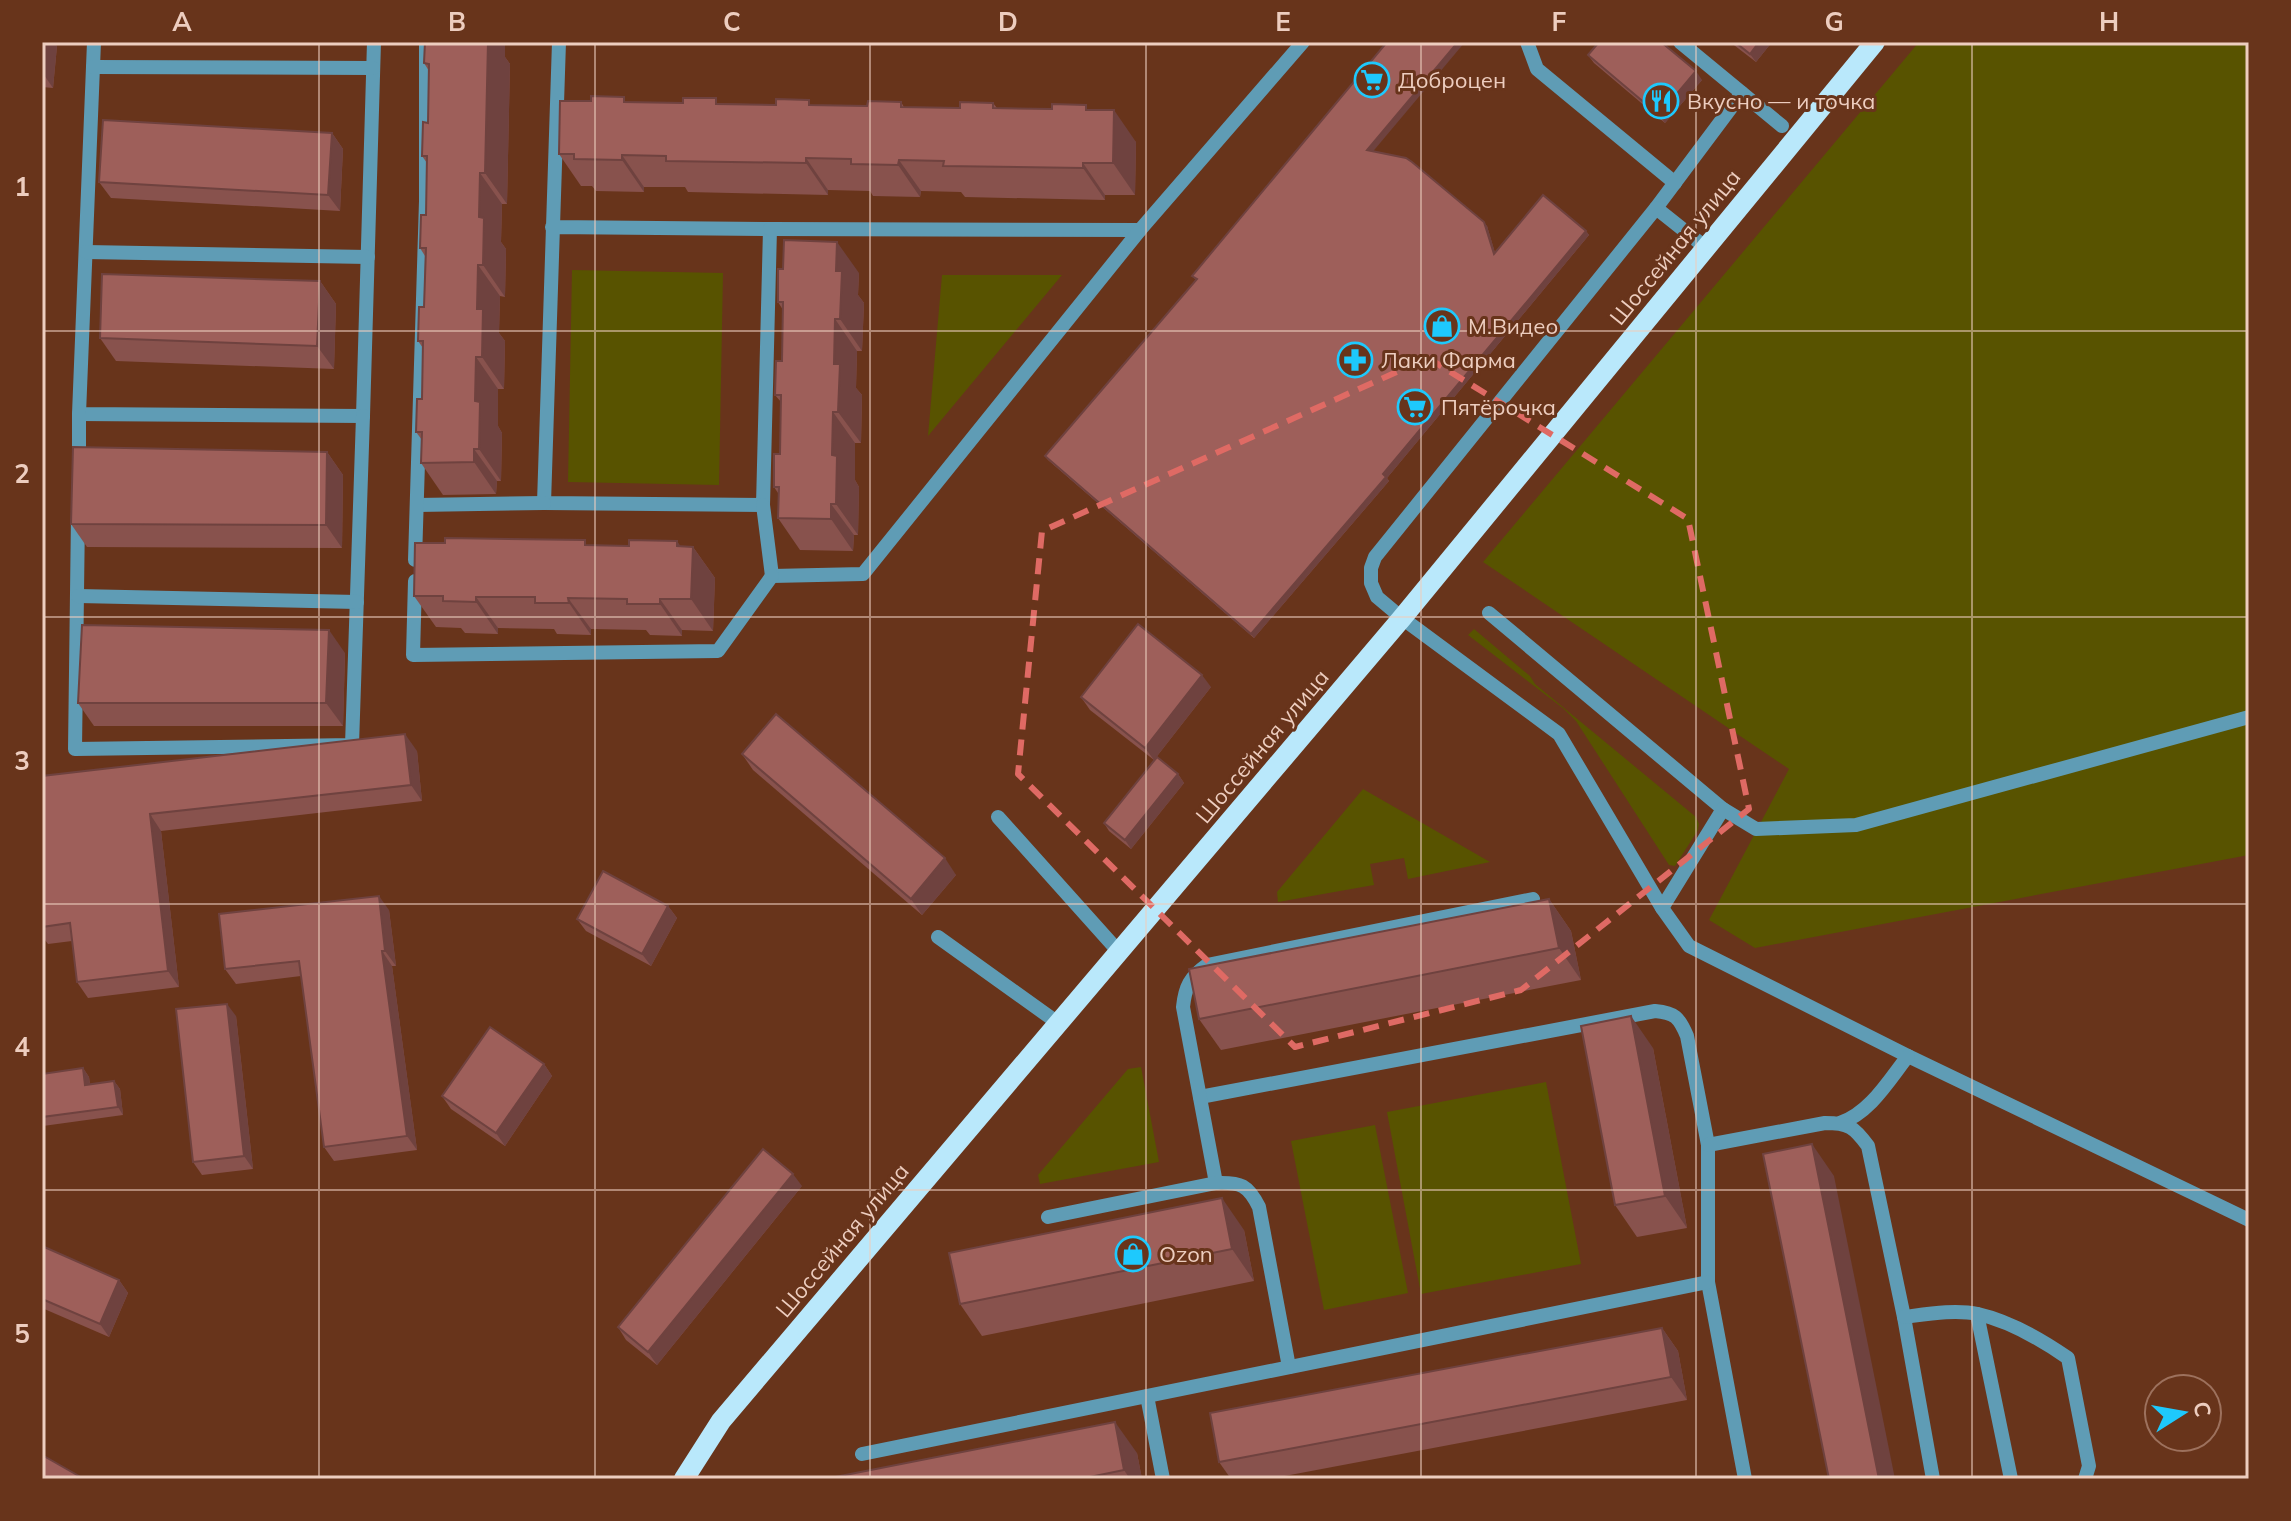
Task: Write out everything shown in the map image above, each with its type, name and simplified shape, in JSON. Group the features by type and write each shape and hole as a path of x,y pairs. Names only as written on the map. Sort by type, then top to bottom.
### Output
{"main road":[{"name":"Шоссейная улица","path":"684,1479 721,1421 1402,618 1871,45"}],"street":[{"path":"78,474 94,42"},
{"path":"78,505 75,749 352,745 374,42"},
{"path":"426,42 426,201 413,655 718,651 772,576 763,505 770,229"},
{"path":"544,503 559,42"},
{"path":"772,576 863,574 1140,230 1303,42"},
{"path":"1527,42 1537,69 1675,183"},
{"path":"1680,42 1782,126"},
{"path":"93,67 373,68"},
{"path":"1742,93 1656,208 1375,557 1371,583 1377,597 1559,734 1662,908 1689,946 1908,1056 2249,1220"},
{"path":"1656,208 1705,247"},
{"path":"552,227 1140,230"},
{"path":"86,252 368,257"},
{"path":"79,414 363,416"},
{"path":"417,505 763,505"},
{"path":"78,596 357,602"},
{"path":"1489,613 1723,809 1756,829 1856,825 2249,717"},
{"path":"1662,908 1723,809"},
{"path":"998,817 1119,952"},
{"path":"1216,1183 1183,1007 1185,989 1195,974 1207,965 1533,899"},
{"path":"938,937 1058,1023"},
{"path":"1200,1097 1655,1011 1672,1013 1687,1036 1708,1145 1708,1282 1744,1479"},
{"path":"1708,1145 1854,1118 1908,1056"},
{"path":"1840,1123 1856,1129 1868,1146 1904,1317 1933,1479"},
{"path":"1048,1217 1216,1183 1235,1182 1251,1190 1259,1207 1289,1367"},
{"path":"862,1454 1708,1282"},
{"path":"1904,1317 1977,1314 2004,1323 2068,1358 2089,1466 2085,1479"},
{"path":"1977,1314 2011,1479"},
{"path":"1147,1396 1163,1479"}],"highlighted area":[{"path":"1428,358 1688,519 1749,809 1521,990 1295,1047 1018,774 1042,531"}],"shaded area":[{"path":"1919,42 2249,42 2249,855 1755,948 1709,920 1789,769 1483,562"},
{"path":"572,270 723,273 719,485 568,482"},
{"path":"942,275 1062,275 928,436"},
{"path":"1474,629 1530,676 1535,684 1696,817 1698,830 1675,866 1669,865 1576,721 1468,635"},
{"path":"1363,789 1490,862 1408,879 1404,858 1370,864 1374,885 1278,902 1277,892"},
{"path":"1141,1067 1159,1162 1040,1184 1038,1175 1128,1069"},
{"path":"1546,1082 1581,1264 1421,1294 1387,1112"},
{"path":"1375,1125 1408,1293 1324,1310 1291,1141"}],"building":[{"path":"425,42 488,42 485,173 480,173 479,217 484,218 483,265 478,265 477,309 483,309 482,357 476,357 475,401 480,402 479,449 474,449 474,462 421,463 422,432 416,432 417,399 422,399 423,341 418,341 419,307 424,307 426,248 420,248 421,215 426,215 427,156 422,156 423,122 428,123 429,64 424,63"},
{"path":"1387,42 1458,42 1367,150 1412,162 1484,222 1494,254 1543,195 1586,231 1383,474 1386,477 1251,634 1045,456 1197,279 1192,276"},
{"name":"Вкусно — и точка","path":"1599,42 1661,42 1696,71 1659,115 1588,55"},
{"path":"1735,42 1759,42 1750,54"},
{"path":"591,96 624,97 624,102 683,103 683,98 716,98 716,104 776,105 776,99 809,100 809,105 867,106 868,101 901,102 901,107 960,108 960,102 993,103 993,108 1052,109 1052,104 1086,105 1086,110 1114,110 1113,163 1083,163 1083,168 943,166 944,161 899,160 898,165 851,164 851,159 806,158 806,163 666,161 666,156 622,155 622,160 574,159 574,154 559,154 560,101 591,101"},
{"path":"103,120 332,133 328,195 99,182"},
{"path":"784,240 837,242 836,271 842,271 840,319 835,319 834,364 840,364 838,412 833,412 832,455 837,456 836,504 831,504 831,519 778,518 779,487 774,487 774,454 780,454 781,395 775,395 776,361 782,361 783,302 778,302 778,269 783,269"},
{"path":"102,274 320,281 317,346 100,338"},
{"path":"73,447 327,452 326,525 71,524"},
{"path":"445,538 585,540 585,545 629,546 629,540 677,541 677,546 693,547 691,599 660,599 660,604 627,604 627,599 568,598 569,603 535,603 535,597 476,597 476,602 443,601 443,596 414,596 415,543 445,543"},
{"path":"1138,624 1202,675 1145,748 1081,697"},
{"path":"82,625 329,630 326,703 78,703"},
{"path":"776,714 945,858 911,899 742,754"},
{"path":"405,734 411,785 150,814 168,971 77,982 70,923 42,927 42,776"},
{"path":"1157,757 1178,774 1125,840 1104,823"},
{"path":"603,871 668,906 642,954 577,919"},
{"path":"379,896 385,951 382,951 407,1136 324,1147 299,961 225,969 219,914"},
{"path":"1549,899 1559,948 1199,1019 1189,969"},
{"path":"227,1004 244,1156 193,1162 176,1009"},
{"path":"1631,1016 1665,1196 1615,1205 1581,1026"},
{"path":"490,1027 544,1064 496,1133 442,1096"},
{"path":"83,1068 85,1085 114,1081 118,1107 42,1117 42,1074"},
{"path":"1812,1144 1879,1479 1829,1479 1763,1154"},
{"path":"763,1149 793,1174 648,1352 618,1327"},
{"path":"1222,1198 1232,1249 960,1304 949,1253"},
{"path":"42,1246 119,1280 100,1324 42,1299"},
{"path":"1662,1328 1671,1377 1219,1462 1210,1413"},
{"path":"1115,1422 1124,1470 1080,1479 825,1479"},
{"path":"42,1455 84,1479 42,1479"}],"place":[{"name":"Доброцен","path":"1372,80"},
{"name":"Вкусно — и точка","path":"1661,101"},
{"name":"М.Видео","path":"1442,326"},
{"name":"Лаки Фарма","path":"1355,360"},
{"name":"Пятёрочка","path":"1415,407"},
{"name":"Ozon","path":"1133,1254"}]}
